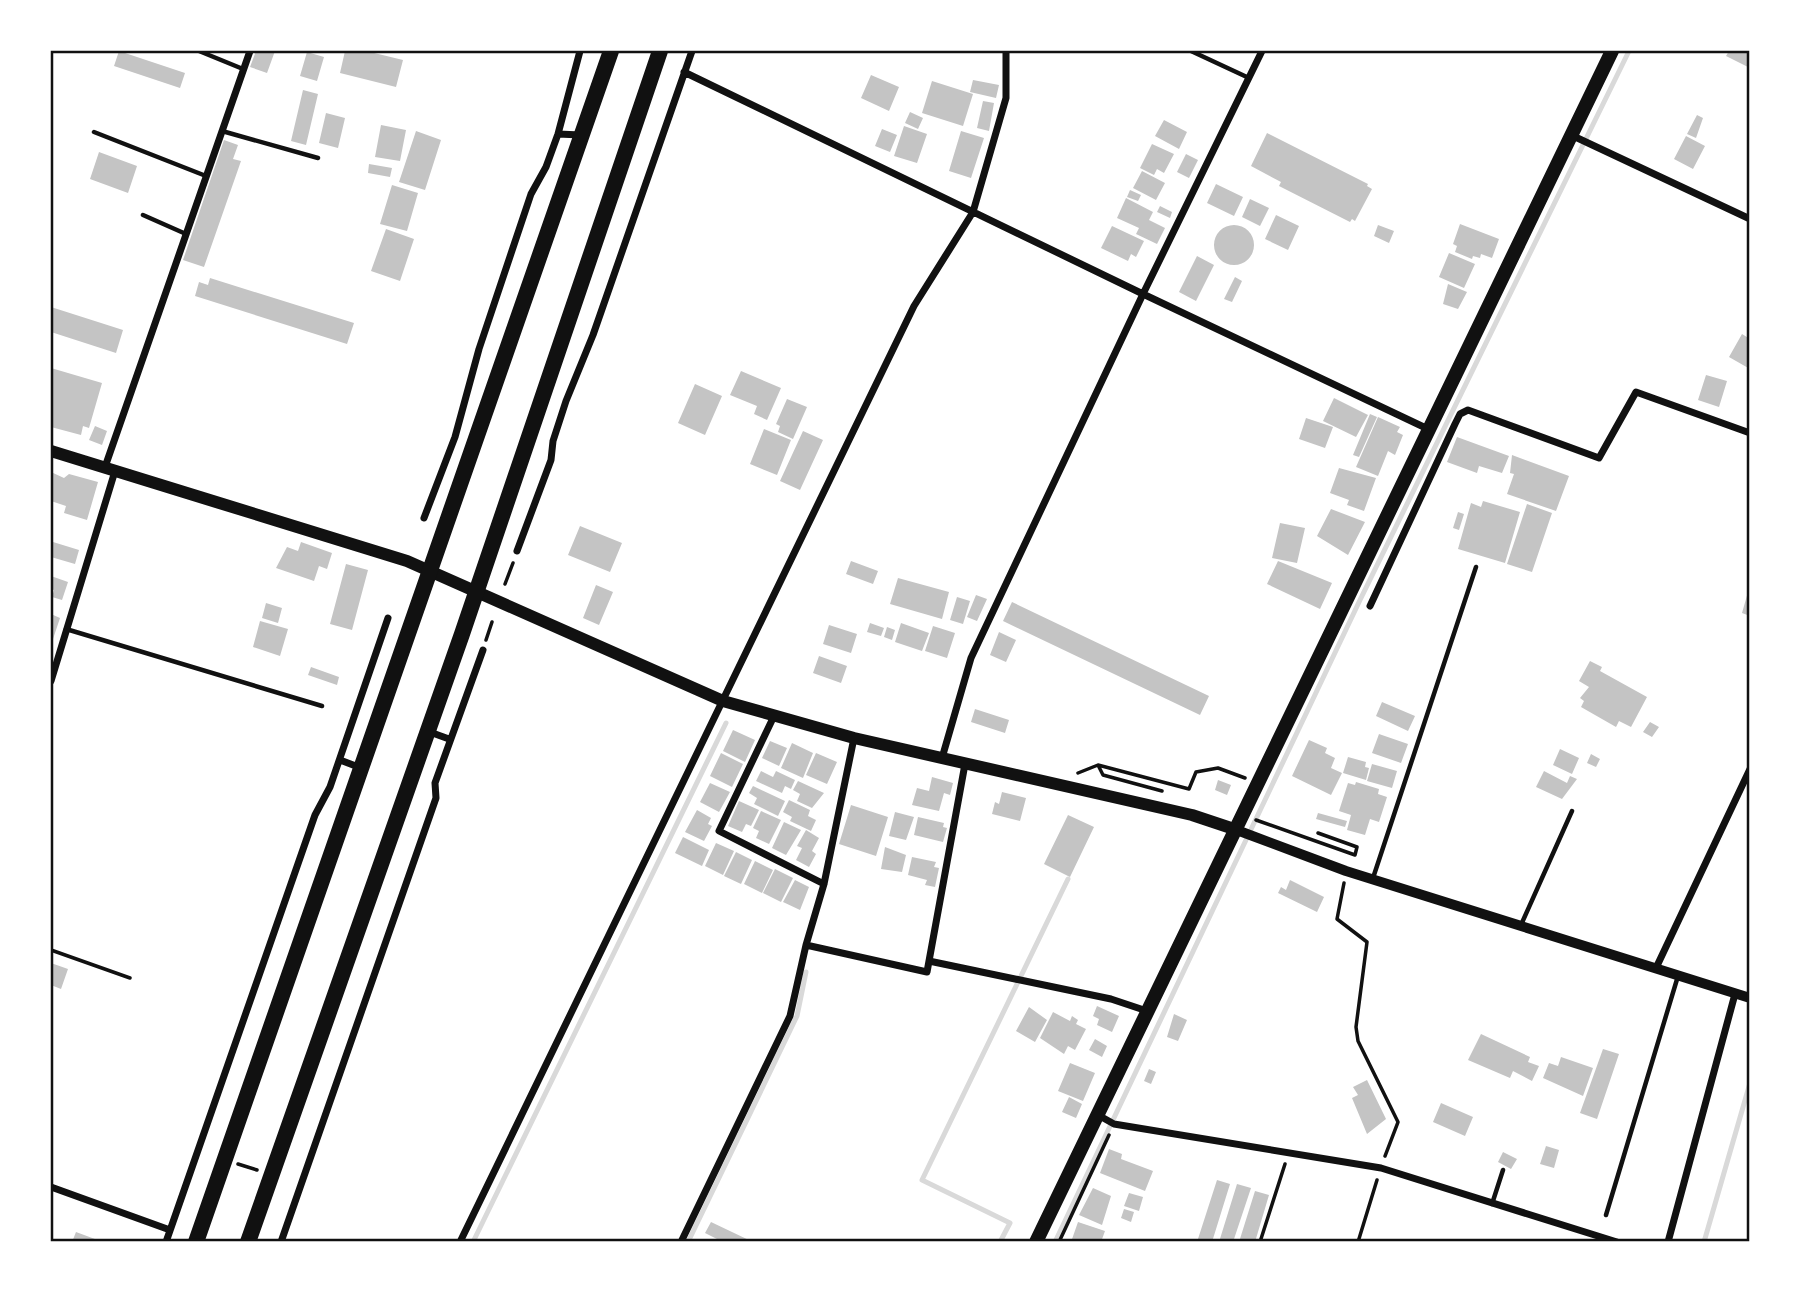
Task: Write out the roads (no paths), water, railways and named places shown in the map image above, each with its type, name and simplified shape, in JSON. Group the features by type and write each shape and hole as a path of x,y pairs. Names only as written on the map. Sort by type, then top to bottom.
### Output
{"highway":[{"path":"196,1242 611,51"},
{"path":"248,1242 476,590 660,51"}],"main road":[{"path":"1036,1242 1612,51"},
{"path":"51,451 346,540 431,570 723,701 854,738 1192,815 1234,829"}],"street":[{"path":"51,681 55,655 66,629 110,469 186,234 250,51"},
{"path":"424,518 455,437 479,349 531,194 546,167 558,134 580,51"},
{"path":"517,551 551,460 553,441 566,401 593,335 692,51"},
{"path":"460,1242 914,306 973,212 1006,98 1006,51"},
{"path":"942,758 971,658 1143,294 1262,51"},
{"path":"684,72 1428,429"},
{"path":"558,134 581,135"},
{"path":"1571,135 1750,219"},
{"path":"1370,606 1460,414 1468,410 1599,458 1636,392 1750,433"},
{"path":"1414,457 1435,466"},
{"path":"166,1242 315,815 340,760 388,618"},
{"path":"281,1242 436,798 435,783 482,650"},
{"path":"774,716 719,831 824,884"},
{"path":"426,730 449,739"},
{"path":"681,1242 790,1016 824,884 854,738"},
{"path":"340,760 361,768"},
{"path":"807,945 927,972 965,764"},
{"path":"1656,968 1750,769"},
{"path":"1234,829 1346,871 1750,998"},
{"path":"929,961 1111,999 1147,1012"},
{"path":"1668,1242 1735,994"},
{"path":"1097,1115 1114,1124 1381,1168 1618,1242"},
{"path":"51,1187 170,1230"}],"lane":[{"path":"200,51 243,69"},
{"path":"1191,51 1249,78"},
{"path":"222,131 318,158"},
{"path":"94,132 206,176"},
{"path":"142,215 186,234"},
{"path":"1373,879 1476,567"},
{"path":"66,629 322,706"},
{"path":"1521,925 1572,811"},
{"path":"1606,1215 1678,976"},
{"path":"1492,1204 1503,1170"}],"waterway":[{"path":"1055,1242 1360,600 1629,51"},
{"path":"473,1242 726,723"},
{"path":"1000,1242 1010,1223 922,1180 1068,879"},
{"path":"688,1242 797,1016 806,972"},
{"path":"1704,1242 1750,1083"}]}
